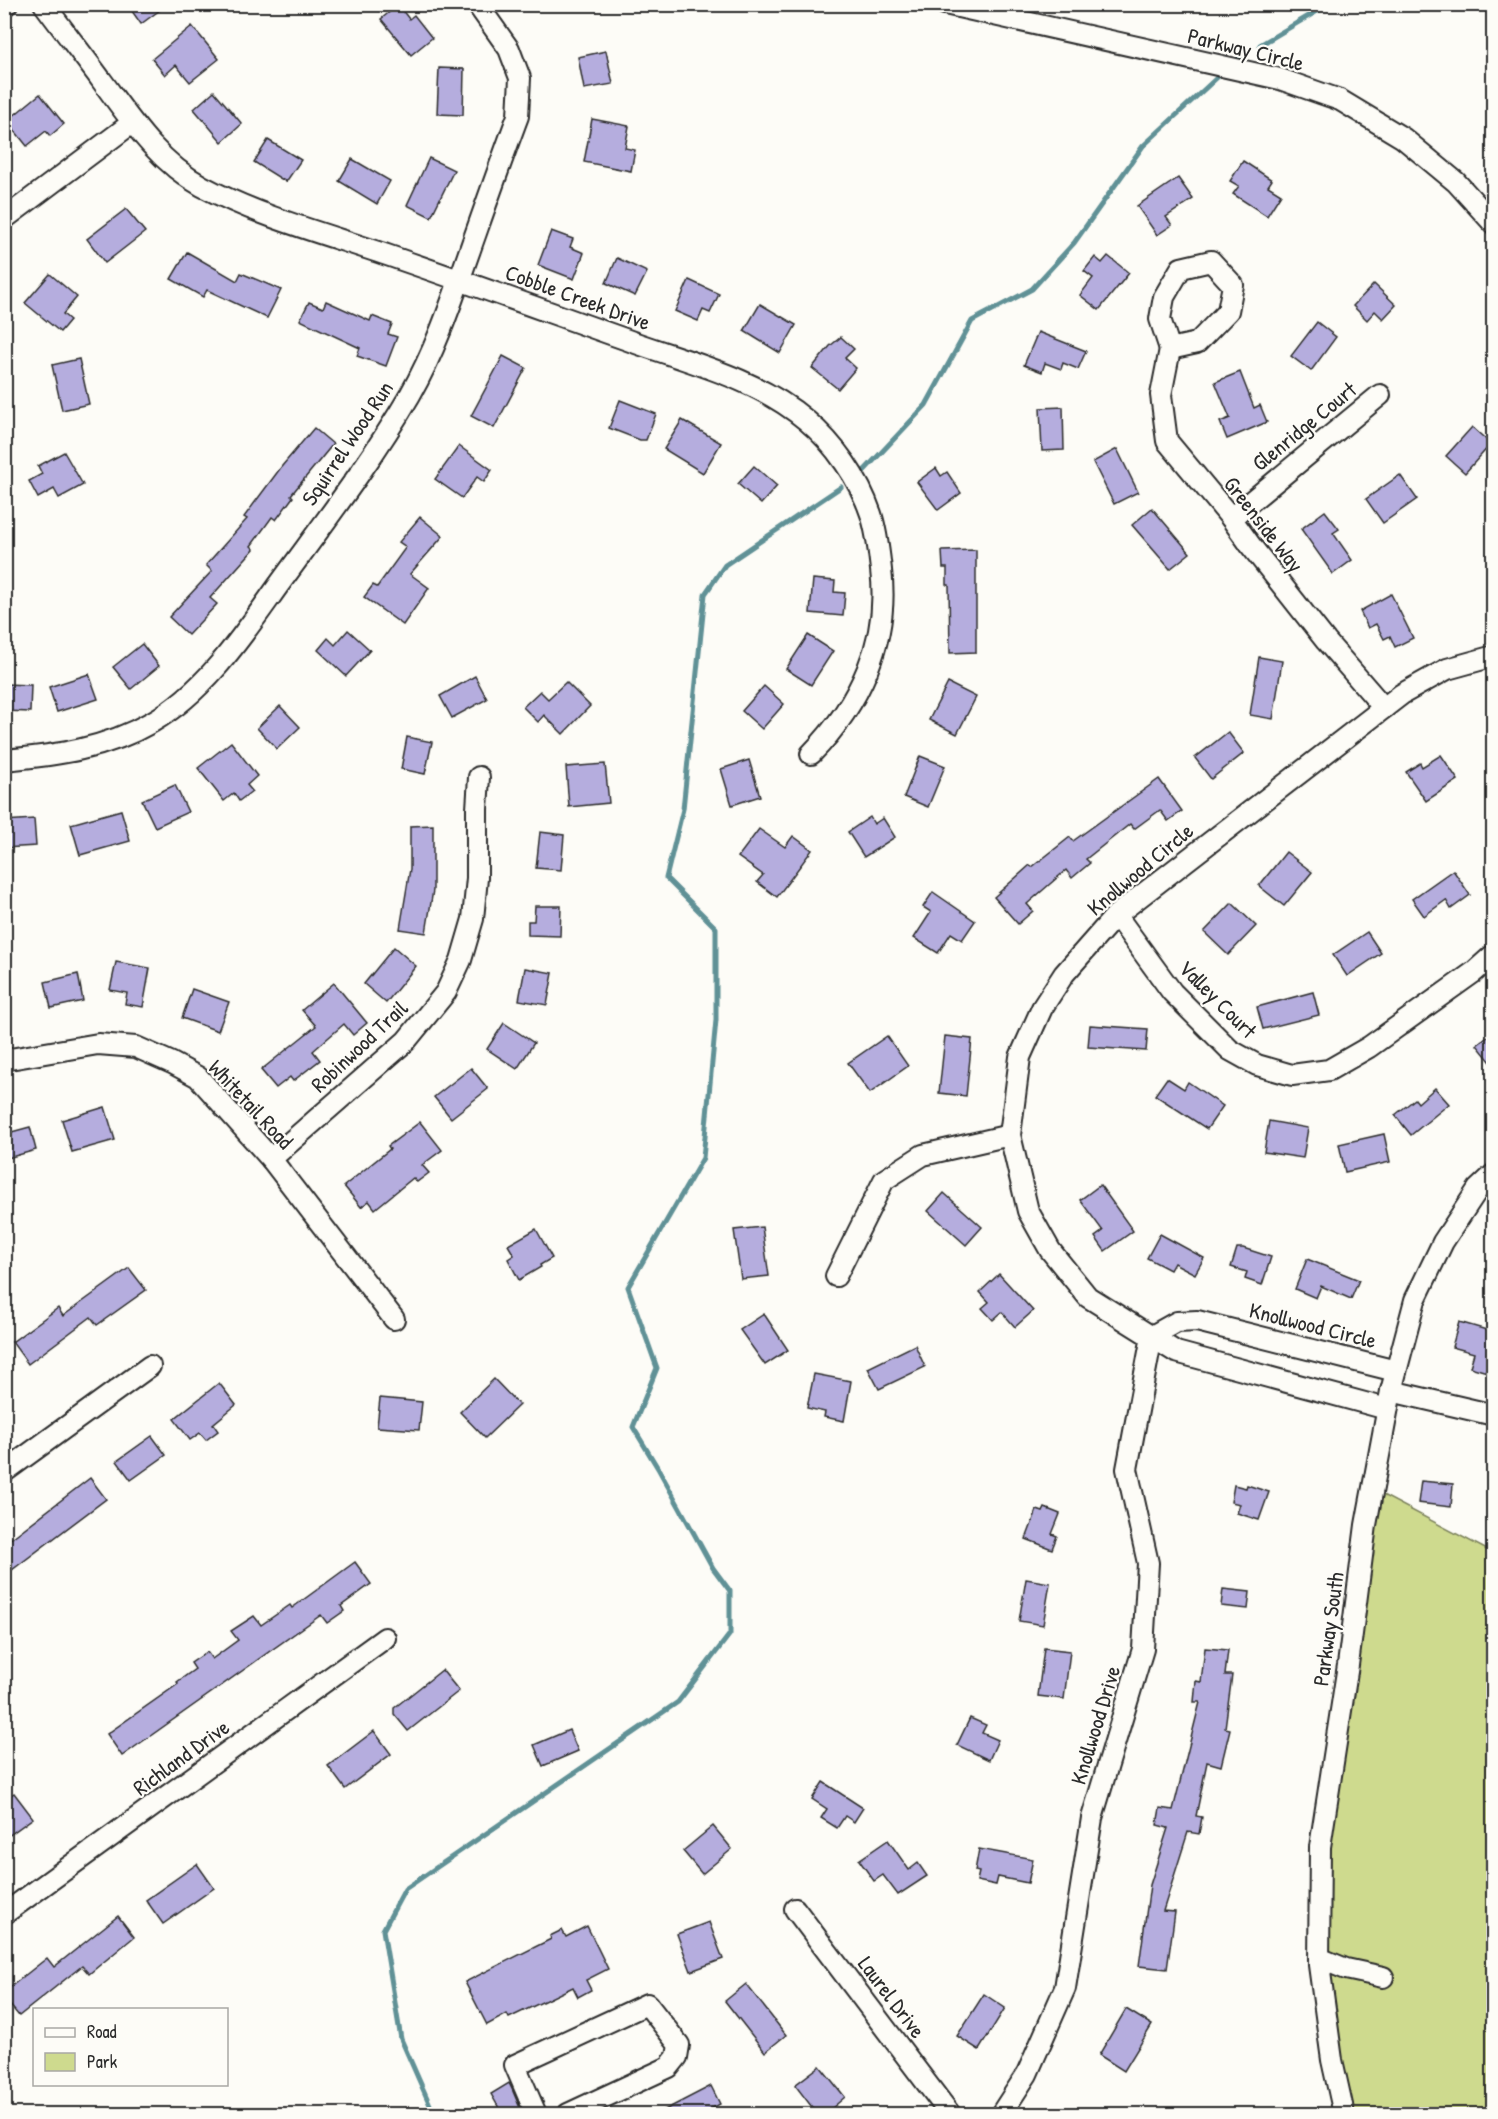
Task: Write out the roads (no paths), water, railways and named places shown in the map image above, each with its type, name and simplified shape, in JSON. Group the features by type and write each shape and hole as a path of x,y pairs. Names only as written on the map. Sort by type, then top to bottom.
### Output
{"street":[{"name":"Cobble Creek Drive","path":"44,4 132,123 160,154 199,184 249,208 716,371 767,393 806,420 831,444 853,477 871,515 883,581 882,611 878,639 868,672 850,705 829,735 811,754"},
{"name":"Squirrel Wood Run","path":"4,760 74,752 125,736 155,720 189,696 259,612 376,448 410,394 441,331 518,116 520,78 509,49 477,4"},
{"name":"Parkway Circle","path":"945,4 1280,79 1340,100 1403,138 1456,182 1494,224"},
{"path":"4,219 132,123"},
{"path":"1211,261 1233,285 1228,311 1197,343 1170,349 1160,319 1164,297 1181,268 1211,261"},
{"name":"Greenside Way","path":"1170,349 1161,395 1167,441 1231,518 1289,596 1384,708"},
{"name":"Glenridge Court","path":"1231,518 1380,395"},
{"name":"Knollwood Circle","path":"1494,656 1447,669 1402,694 1116,915 1064,974 1042,1008 1020,1057 1010,1135 1028,1211 1050,1250 1088,1297 1176,1352 1389,1400 1494,1416"},
{"name":"Robinwood Trail","path":"271,1159 406,1041 446,992 461,960 473,919 477,878 479,777"},
{"name":"Valley Court","path":"1116,915 1172,992 1230,1050 1257,1065 1292,1075 1329,1070 1369,1047 1474,972 1492,956"},
{"name":"Whitetail Road","path":"4,1060 98,1044 136,1047 198,1077 271,1159 394,1319"},
{"path":"836,1276 884,1180 923,1155 1010,1135"},
{"name":"Parkway South","path":"1344,2115 1332,2060 1319,1958 1320,1847 1348,1665 1366,1525 1395,1371 1415,1300 1443,1242 1478,1189 1494,1174"},
{"name":"Knollwood Circle","path":"1152,1336 1177,1322 1197,1321 1395,1371"},
{"name":"Knollwood Drive","path":"1000,2115 1028,2074 1065,1988 1092,1818 1143,1649 1148,1563 1126,1469 1152,1336"},
{"path":"4,1472 150,1366"},
{"name":"Richland Drive","path":"4,1914 385,1638"},
{"name":"Laurel Drive","path":"795,1909 950,2115"},
{"path":"1319,1958 1346,1969 1383,1977"},
{"path":"536,2115 515,2065 647,2004 679,2045 677,2057 669,2067 612,2106 568,2115"}],"waterway":[{"path":"1260,45 1329,4"},
{"path":"1232,64 1241,56"},
{"path":"862,473 926,405 972,321 1032,289 1074,243 1143,146 1223,72"},
{"path":"434,2114 401,2039 383,1930 405,1889 678,1702 730,1634 730,1591 713,1568 633,1427 657,1368 628,1287 703,1158 716,1020 716,928 666,878 683,809 705,594 725,565 841,487"}]}
